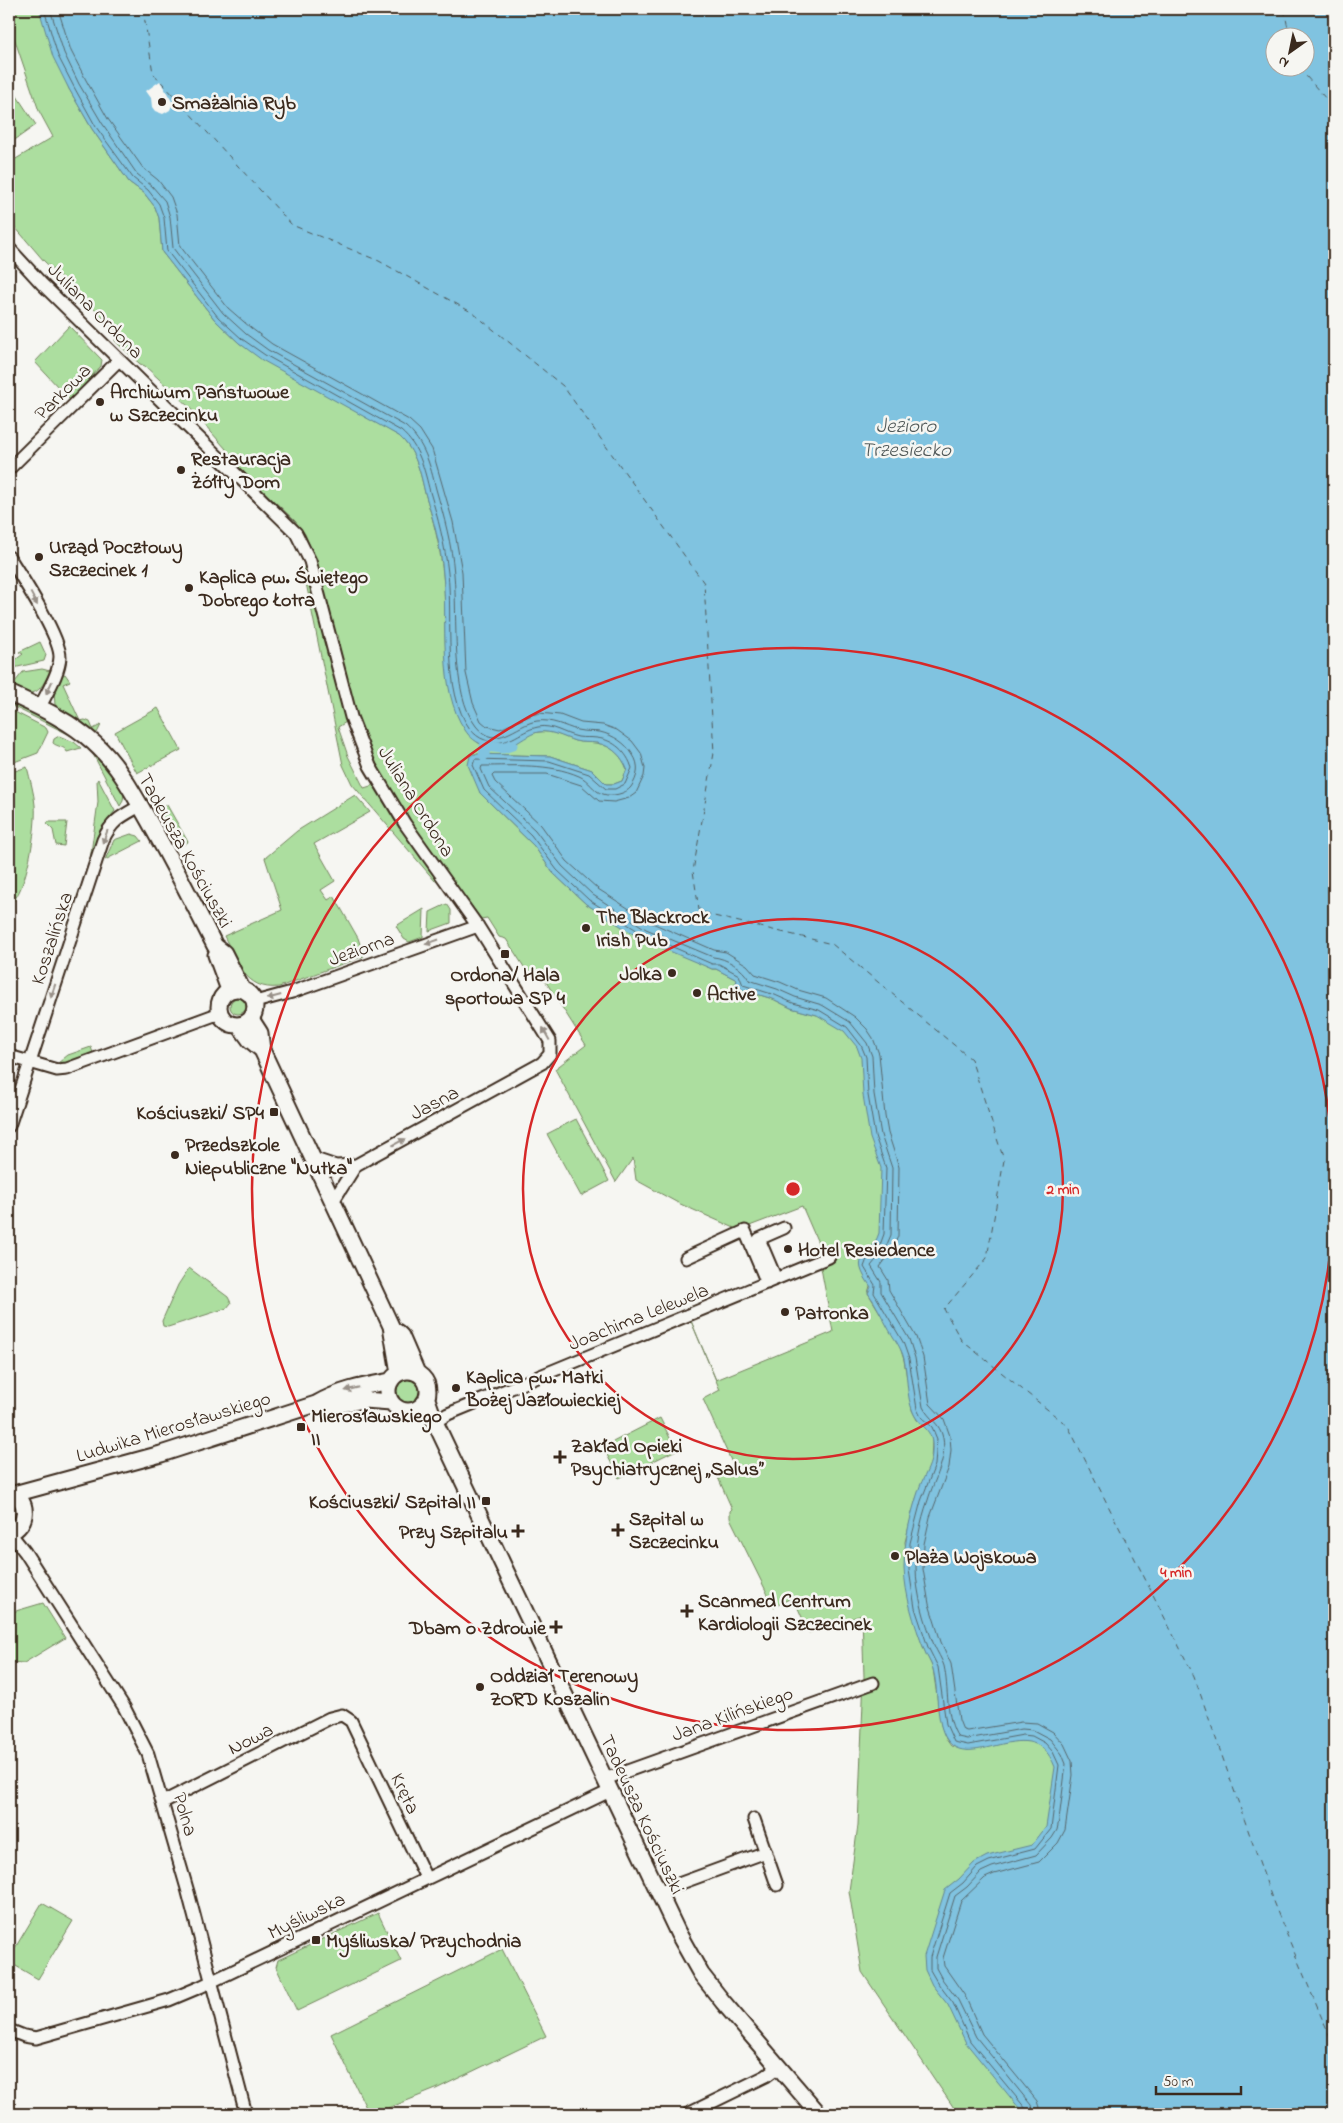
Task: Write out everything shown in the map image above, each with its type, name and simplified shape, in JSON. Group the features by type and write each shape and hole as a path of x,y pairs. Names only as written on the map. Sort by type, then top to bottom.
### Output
{"street":[{"name":"Juliana Ordona","path":"9,248 42,284 296,532 310,561 351,717 370,766 405,824 478,926 550,1042 551,1049 548,1058 529,1071"},
{"name":"Parkowa","path":"9,469 119,360"},
{"path":"9,557 32,594 59,651 57,669 40,707"},
{"name":"Tadeusza Kościuszki","path":"9,693 40,707 81,732 100,748 120,773 174,866 216,946 224,953 235,989"},
{"name":"Koszalińska","path":"9,1126 106,834 114,821 140,806"},
{"name":"Jeziorna","path":"255,1002 292,992 478,926"},
{"path":"235,989 248,991 255,1002 256,1008 245,1022 228,1022 220,1013 220,1000 235,989"},
{"path":"9,1056 58,1070 67,1069 220,1013"},
{"path":"245,1022 250,1040 262,1050 391,1326 401,1336 417,1373 427,1384 421,1404 407,1411 398,1408 391,1402 389,1395 395,1377 396,1349 392,1340 391,1326"},
{"name":"Jasna","path":"312,1158 336,1166 356,1165 529,1071"},
{"name":"Jasna","path":"332,1202 356,1165"},
{"path":"771,1281 759,1239 784,1228"},
{"path":"686,1258 744,1231 771,1281"},
{"name":"Joachima Lelewela","path":"435,1422 448,1414 828,1257"},
{"path":"395,1377 405,1372 417,1373"},
{"name":"Ludwika Mierosławskiego","path":"11,1493 43,1487 160,1454 316,1404 332,1395 347,1390 395,1377"},
{"name":"Ludwika Mierosławskiego","path":"316,1404 332,1406 364,1400 391,1402"},
{"name":"Tadeusza Kościuszki","path":"421,1404 435,1422 444,1438 658,1893 701,1974 819,2114"},
{"path":"25,1509 43,1487"},
{"path":"11,1493 23,1503 25,1509 25,1515 13,1531"},
{"name":"Polna","path":"13,1531 138,1733 153,1768 246,2114"},
{"name":"Jana Kilińskiego","path":"607,1785 873,1683"},
{"name":"Nowa","path":"163,1802 336,1715 345,1716 352,1724"},
{"name":"Kręta","path":"352,1724 426,1878"},
{"name":"Myśliwska","path":"9,2030 30,2038 43,2037 169,2000 426,1878 607,1785"},
{"path":"754,1819 777,1885"},
{"path":"658,1893 766,1852"},
{"path":"688,2114 766,2076 778,2067"}],"green space":[{"path":"9,9 39,9 69,89 92,129 129,182 144,193 155,207 159,218 162,252 215,320 239,343 399,436 410,448 419,469 440,553 443,574 446,661 449,683 454,703 463,723 476,741 486,746 501,748 532,734 548,732 575,741 607,746 619,756 627,769 622,781 606,784 592,770 550,756 474,754 480,793 534,846 553,873 586,904 624,927 737,980 735,986 737,988 773,999 791,1008 817,1015 835,1000 910,1147 868,1293 899,1344 904,1360 912,1410 917,1420 928,1429 932,1440 931,1463 916,1499 905,1542 918,1632 933,1668 941,1725 946,1739 951,1746 968,1750 1015,1741 1030,1741 1080,1663 1058,2114 958,2114 862,1972 849,1891 858,1825 864,1677 862,1615 809,1633 793,1597 774,1607 730,1518 730,1511 732,1509 716,1473 733,1465 703,1399 720,1390 691,1321 716,1380 833,1332 821,1268 822,1252 802,1206 739,1230 678,1203 636,1180 633,1158 616,1182 555,1069 586,1045 541,974 526,970 506,939 499,937 487,918 481,919 412,824 376,763 354,706 338,646 340,644 338,635 335,634 316,562 305,534 295,521 225,454 226,449 190,408 115,341 117,331 44,261 9,220 9,163 53,137 39,111 9,23"},
{"path":"9,84 36,125 9,144"},
{"path":"69,326 102,360 101,366 70,400 35,362"},
{"path":"305,567 346,722 338,727 348,756 364,788 374,785 437,880 435,881 352,784 343,765 303,568"},
{"path":"40,642 46,655 44,661 9,669 9,665 23,654 19,652"},
{"path":"42,669 50,671 43,685 35,692 26,692 11,687 23,672"},
{"path":"65,674 70,681 63,684 80,721 90,722 93,729 101,725 97,733 94,734 55,705 54,692 61,676"},
{"path":"9,699 61,725 80,740 10,705"},
{"path":"158,708 181,750 137,773 115,732"},
{"path":"9,709 46,728 48,732 38,753 9,764"},
{"path":"59,736 74,742 81,748 67,752 53,743 54,739"},
{"path":"94,751 124,792 123,801 120,806 93,754"},
{"path":"27,767 35,805 30,859 21,888 9,905 9,773"},
{"path":"98,779 115,811 100,830 90,860 98,802"},
{"path":"355,795 370,812 314,844 335,881 321,890 328,900 334,896 358,938 364,956 279,987 267,987 258,984 250,979 238,964 224,936 282,910 265,858 297,831"},
{"path":"167,805 188,842 179,847 158,809"},
{"path":"48,822 67,822 64,846 56,845 53,830 47,824"},
{"path":"131,834 138,836 142,841 105,860 114,840"},
{"path":"447,904 451,910 451,923 429,931 430,912"},
{"path":"424,909 423,937 409,942 404,939 396,926"},
{"path":"235,998 241,998 246,1003 244,1012 235,1014 230,1009 230,1003"},
{"path":"91,1047 93,1053 68,1063 58,1063 68,1055"},
{"path":"576,1119 609,1181 581,1196 547,1134"},
{"path":"189,1268 228,1297 231,1303 227,1308 168,1327 163,1326 162,1321 178,1285"},
{"path":"408,1379 416,1383 420,1391 416,1399 408,1403 400,1399 396,1391 400,1383"},
{"path":"660,1418 676,1450 619,1478 603,1447"},
{"path":"43,1603 65,1638 24,1663 9,1662 9,1613"},
{"path":"42,1903 73,1921 38,1979 9,1962 9,1958"},
{"path":"378,1913 401,1961 297,2011 276,1967 278,1960"},
{"path":"502,1949 546,2036 436,2089 374,2114 369,2114 331,2034"}],"water":[{"name":"Jezioro Trzesiecko","path":"39,9 1334,9 1334,2114 1024,2114 966,2043 948,2005 932,1985 925,1970 924,1956 945,1890 974,1863 987,1856 1032,1845 1046,1827 1055,1767 1044,1749 1029,1742 1012,1742 978,1750 962,1750 950,1743 941,1726 933,1669 914,1620 906,1589 904,1568 909,1526 920,1486 931,1460 932,1443 929,1433 916,1418 911,1406 901,1350 868,1293 871,1287 861,1268 863,1258 879,1233 881,1168 870,1138 863,1095 861,1058 857,1047 844,1031 817,1015 791,1008 773,999 737,988 735,986 737,980 716,969 641,939 586,904 553,873 534,846 480,793 468,765 470,756 474,754 550,756 592,770 606,784 622,781 627,769 619,756 607,746 575,741 552,733 538,732 531,734 505,748 485,746 469,735 456,713 450,695 445,655 444,593 440,553 419,469 410,448 399,436 262,360 239,343 215,320 162,252 159,218 155,207 144,193 129,182 92,129 53,57"}],"pier":[{"path":"160,81 173,103 170,110 163,114 155,111 152,107 151,98 146,91"}],"waterway":[{"path":"484,755 485,746 503,748 512,745"}],"ferry route":[{"path":"143,9 153,73 292,225 379,261 473,313 563,386 704,583 714,753 693,871 699,910 714,916 832,944 971,1059 1004,1160 987,1258 944,1309 961,1340 1068,1426 1194,1676 1274,1904 1334,2047"},
{"path":"1284,9 1288,28"},
{"path":"1308,78 1334,108"}],"place":[{"name":"Smażalnia Ryb","path":"162,102"},
{"name":"Archiwum Państwowe w Szczecinku","path":"100,402"},
{"name":"Restauracja Żółty Dom","path":"181,470"},
{"name":"Urząd Pocztowy Szczecinek 1","path":"39,557"},
{"name":"Kaplica pw. Świętego Dobrego Łotra","path":"189,588"},
{"name":"The Blackrock Irish Pub","path":"586,928"},
{"name":"Ordona/ Hala sportowa SP 4","path":"505,954"},
{"name":"Jolka","path":"672,973"},
{"name":"Active","path":"697,993"},
{"name":"Kościuszki/ SP4","path":"274,1112"},
{"name":"Przedszkole Niepubliczne \"Nutka\"","path":"175,1155"},
{"name":"Hotel Resiedence","path":"788,1249"},
{"name":"Patronka","path":"785,1312"},
{"name":"Kaplica pw. Matki Bożej Jazłowieckiej","path":"456,1388"},
{"name":"Mierosławskiego II","path":"301,1427"},
{"name":"Zakład Opieki Psychiatrycznej „Salus”","path":"560,1457"},
{"name":"Kościuszki/ Szpital II","path":"486,1501"},
{"name":"Szpital w Szczecinku","path":"618,1530"},
{"name":"Przy Szpitalu","path":"518,1531"},
{"name":"Plaża Wojskowa","path":"895,1556"},
{"name":"Scanmed Centrum Kardiologii Szczecinek","path":"687,1611"},
{"name":"Dbam o Zdrowie","path":"556,1627"},
{"name":"Oddział Terenowy ZORD Koszalin","path":"480,1687"},
{"name":"Myśliwska/ Przychodnia","path":"316,1940"}]}
